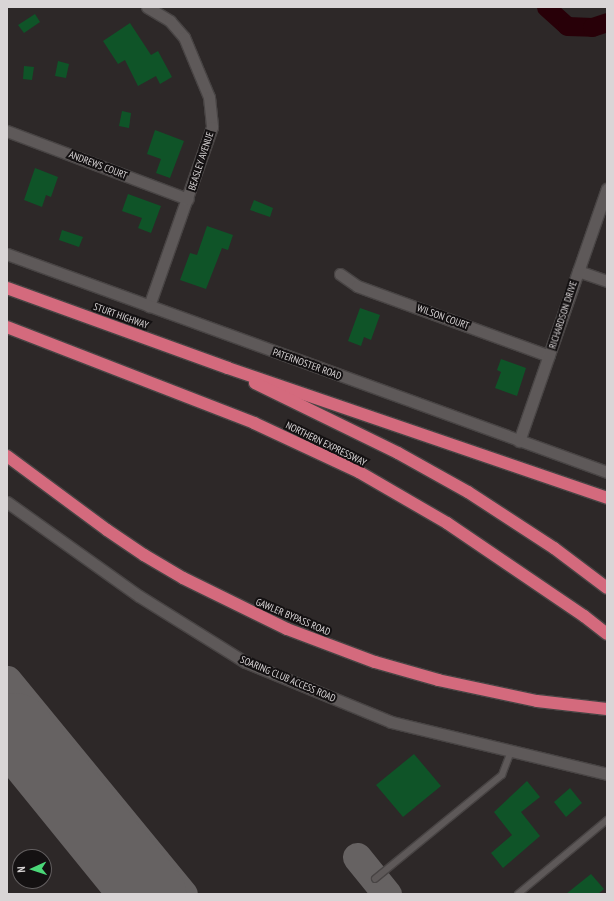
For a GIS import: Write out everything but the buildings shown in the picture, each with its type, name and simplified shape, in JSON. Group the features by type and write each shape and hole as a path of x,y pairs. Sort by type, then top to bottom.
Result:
{"highway":[{"name":"STURT HIGHWAY","path":"7,288 228,368"},
{"name":"NORTHERN EXPRESSWAY","path":"7,327 254,423 359,472 447,523 578,611 607,634"},
{"path":"228,368 607,498"},
{"path":"228,368 264,388 398,453 468,492 554,548 607,588"},
{"name":"GAWLER BYPASS ROAD","path":"7,456 107,530 144,555 190,582 286,629 368,659 438,680 537,700 607,709"}],"street":[{"name":"BEASLEY AVENUE","path":"147,7 170,21 184,37 208,97 210,137 149,306"},
{"name":"ANDREWS COURT","path":"7,131 188,199"},
{"name":"RICHARDSON DRIVE","path":"519,441 607,189"},
{"name":"PATERNOSTER ROAD","path":"7,254 607,472"},
{"path":"578,271 607,281"},
{"name":"WILSON COURT","path":"340,274 357,286 549,356"},
{"name":"SOARING CLUB ACCESS ROAD","path":"7,502 139,596 245,662 391,722 607,774"}],"lane":[{"path":"376,879 502,775 511,752"},
{"path":"518,894 607,820"}],"waterway":[{"path":"546,7 567,26 592,27 607,22"}],"taxiway":[{"path":"7,680 183,894"},
{"path":"357,857 387,894"}],"runway":[{"path":"15,729 149,894"}]}
